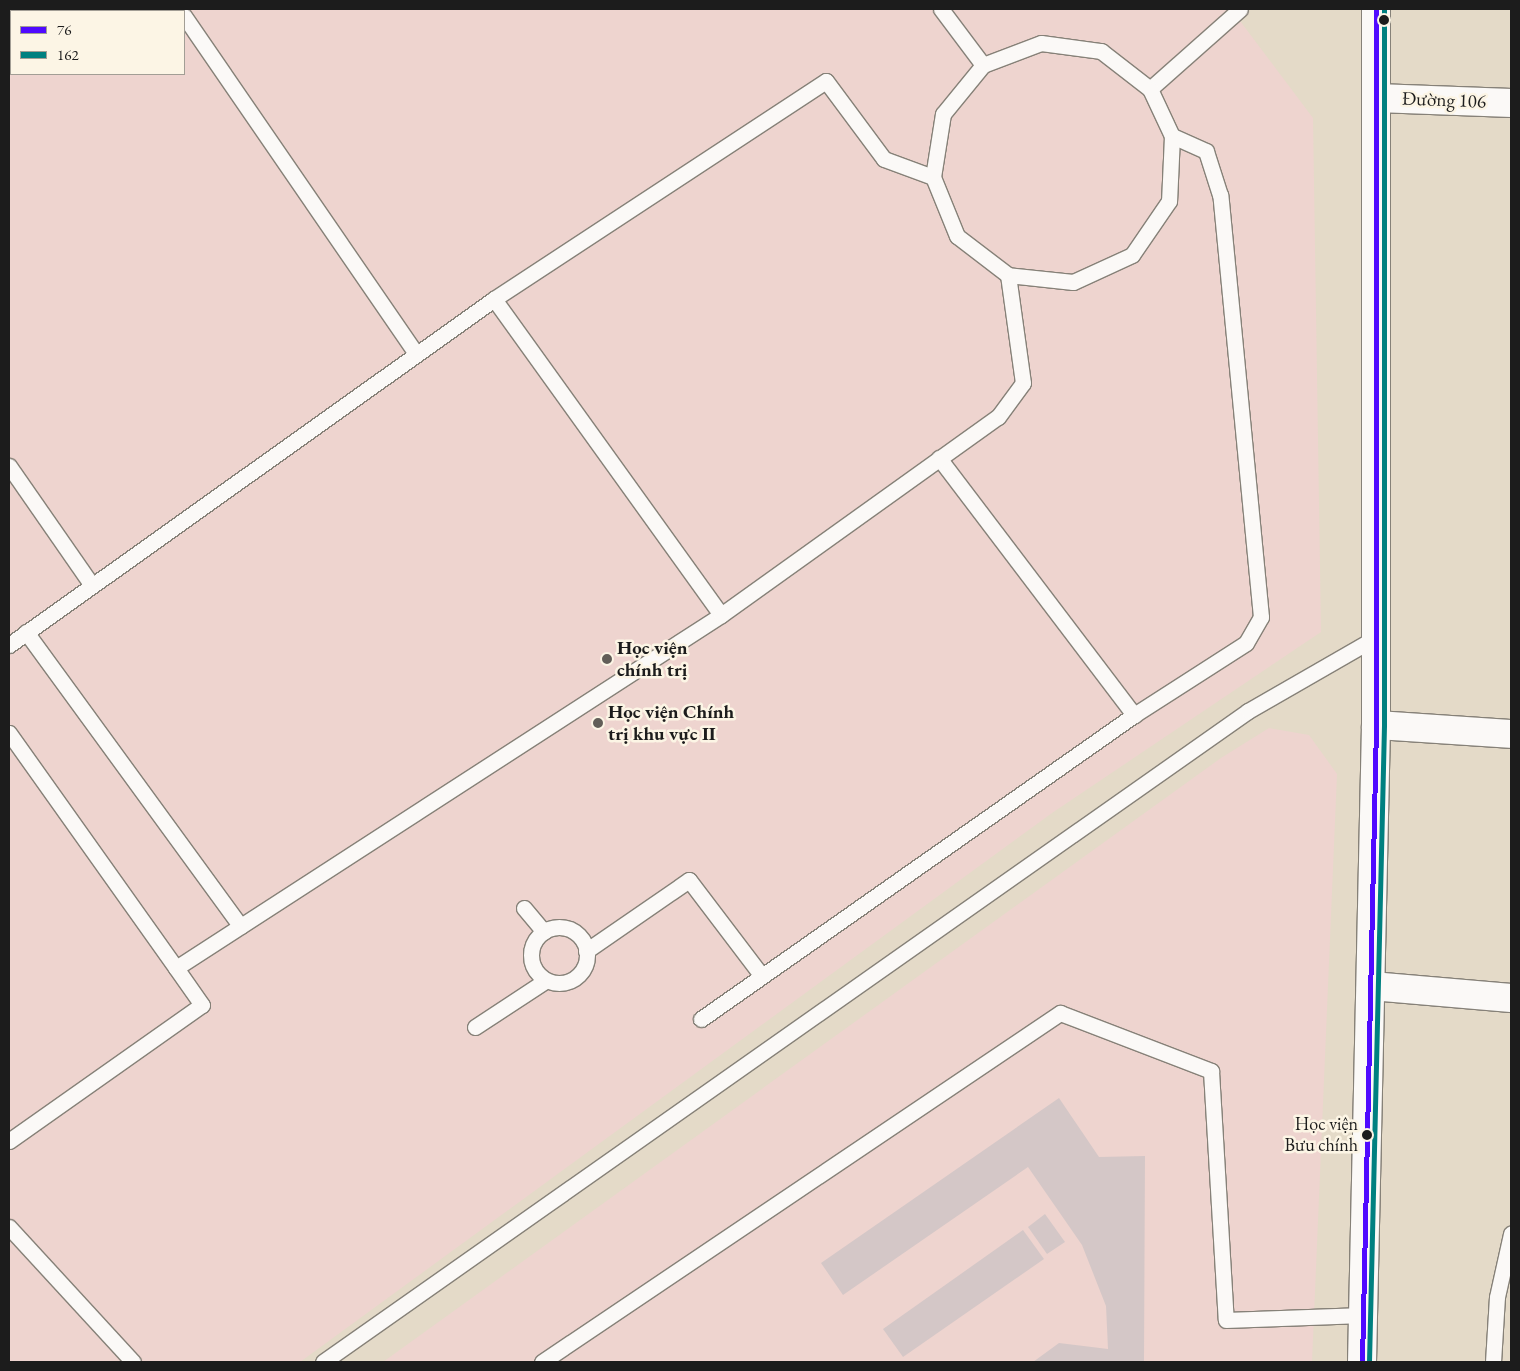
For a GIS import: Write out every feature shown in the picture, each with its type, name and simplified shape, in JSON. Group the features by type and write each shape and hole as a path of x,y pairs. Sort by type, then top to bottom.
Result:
{"street":[{"path":"1362,1362 1376,725 1376,9"},
{"name":"Đường 106","path":"1377,98 1511,103"},
{"path":"1376,725 1511,734"},
{"path":"1371,986 1511,998"}],"lane":[{"path":"941,9 983,65"},
{"path":"1150,89 1240,9"},
{"path":"185,17 416,353"},
{"path":"1041,43 1084,49 1101,52 1150,89 1172,136 1169,201 1132,255 1073,282 1008,275 957,236 933,176 943,114 983,65 1041,43"},
{"path":"9,645 494,299 826,81 884,159 933,176"},
{"path":"701,1019 1134,715 1246,644 1261,616 1220,196 1206,151 1172,136"},
{"path":"176,968 721,616 998,417 1022,383 1008,275"},
{"path":"494,299 721,616"},
{"path":"939,458 1134,715"},
{"path":"9,466 92,584"},
{"path":"26,632 240,926"},
{"path":"323,1362 1248,711 1375,638"},
{"path":"9,733 202,1005 9,1141"},
{"path":"586,951 689,880 762,975"},
{"path":"524,908 544,932"},
{"path":"475,1027 545,981 564,983 574,979 582,971 586,951 582,940 574,932 554,928 544,932 531,950 531,961 545,981"},
{"path":"542,1362 1060,1013 1211,1071 1226,1320 1363,1315"},
{"path":"9,1227 133,1362"},
{"path":"1492,1362 1497,1297 1511,1234"}],"shaded area":[{"name":"Học viện Chính trị khu vực II","path":"9,9 1231,9 1313,118 1321,632 1052,813 300,1362 9,1362"},
{"path":"1269,728 1309,735 1337,774 1312,1362 383,1362 1221,758"}],"building":[{"path":"1059,1098 1099,1157 1145,1156 1144,1362 1033,1362 1059,1343 1108,1349 1106,1306 1082,1245 1028,1167 843,1295 821,1263"},
{"path":"1045,1214 1065,1242 1047,1254 1028,1227"},
{"path":"1023,1230 1044,1259 903,1357 883,1329"}],"transit line":[{"name":"76","path":"1362,1362 1376,725 1376,9"},
{"name":"162","path":"1369,1362 1384,725 1384,9"}],"place":[{"name":"Học viện chính trị","path":"607,659"},
{"name":"Học viện Chính trị khu vực II","path":"598,723"},
{"name":"Học viện Bưu chính","path":"1367,1135"}]}
